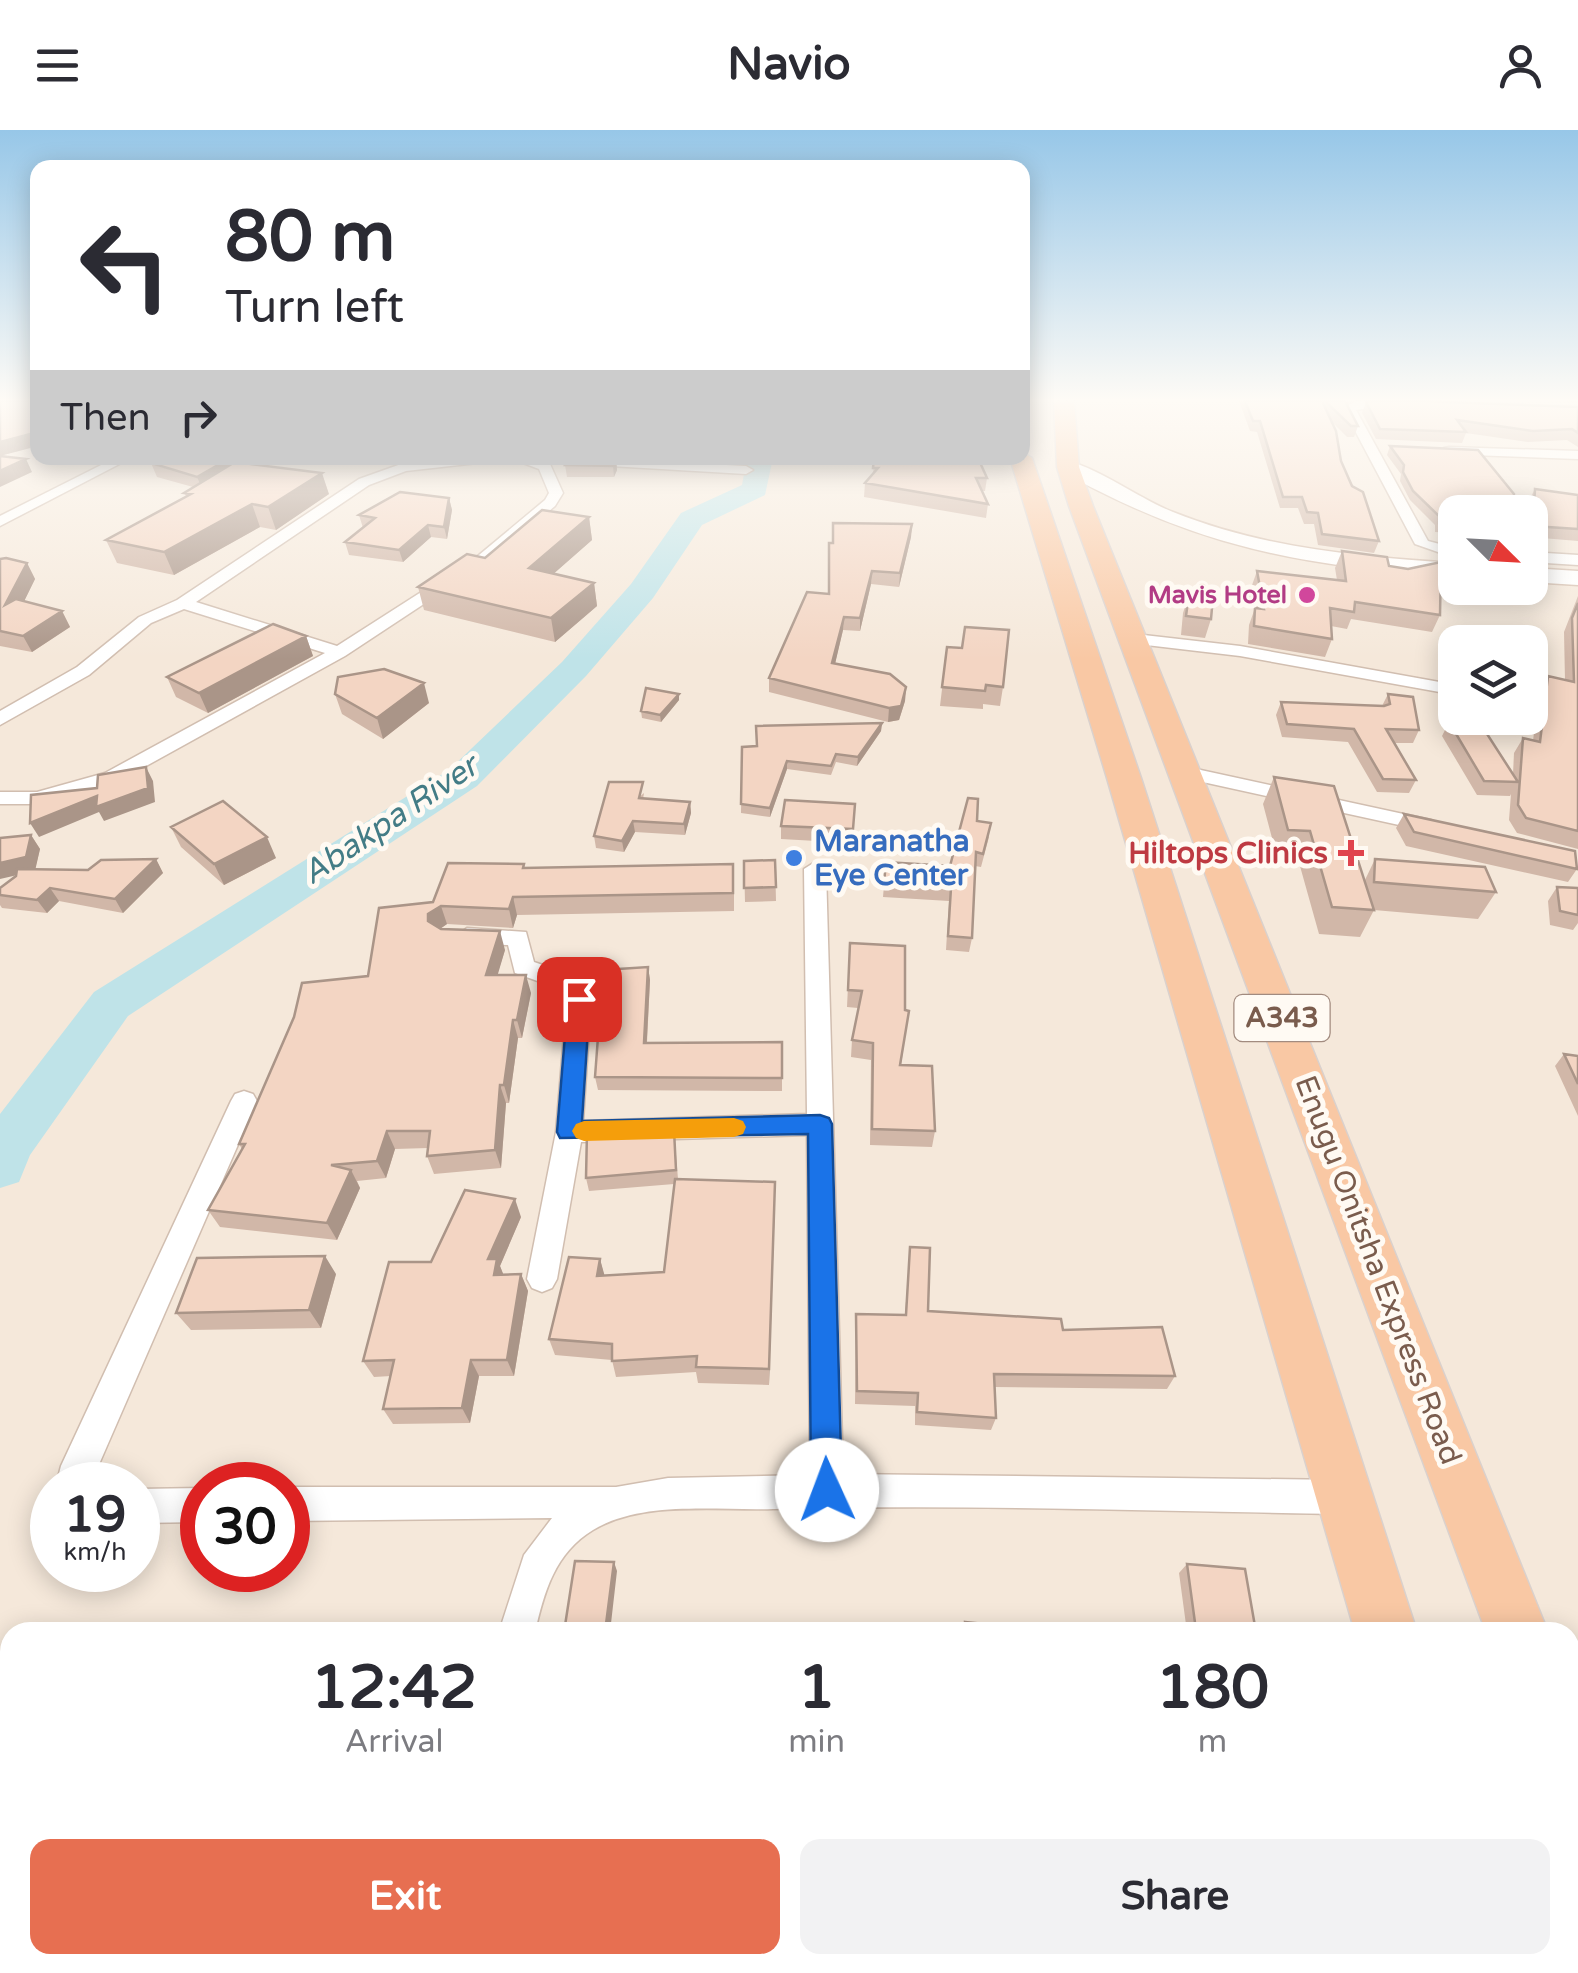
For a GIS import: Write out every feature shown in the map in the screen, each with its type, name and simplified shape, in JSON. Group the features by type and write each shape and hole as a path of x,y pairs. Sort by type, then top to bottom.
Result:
{"highway":[{"name":"A343","path":"1030,487 1124,778 1383,1622"},
{"name":"Enugu Onitsha Express Road","path":"1075,487 1512,1622"}],"main road":[{"path":"1102,487 1177,524"},
{"path":"1081,506 1177,524 1308,558 1438,569"},
{"path":"1548,576 1578,578"}],"street":[{"path":"0,522 68,487"},
{"path":"0,719 83,670 145,620 182,604 357,487"},
{"path":"0,798 38,798 112,777 338,652 484,558 550,503 556,493 553,487"},
{"path":"1391,487 1422,544 1438,548"},
{"path":"1548,558 1578,560"},
{"path":"182,604 338,652"},
{"path":"1135,638 1240,651 1438,687"},
{"path":"1187,773 1445,829"},
{"path":"815,869 827,1490"},
{"path":"447,936 512,936 522,944 522,968 573,984 579,999 569,1132 542,1279"},
{"path":"80,1462 244,1101"},
{"path":"569,1132 820,1124"},
{"path":"310,1504 619,1501 827,1490 1344,1497"},
{"path":"519,1622 526,1587 559,1534 583,1517 619,1501"}],"shaded area":[{"path":"0,487 1578,487 1578,1622 0,1622"}],"building":[{"path":"194,487 300,487 268,507 252,504 164,552 106,540 191,494 184,493"},
{"path":"888,487 980,487 988,504"},
{"path":"1280,487 1354,487 1363,492 1379,541 1322,534 1318,513 1307,512 1302,497 1283,497"},
{"path":"1411,487 1508,487 1514,494 1438,495 1438,515"},
{"path":"1535,489 1578,495 1578,529 1548,527 1548,495 1535,495"},
{"path":"400,492 449,498 444,527 428,525 399,550 345,542 375,518 359,515"},
{"path":"542,510 589,517 529,568 594,583 551,618 418,587 467,554 485,558"},
{"path":"833,523 912,524 900,573 872,571 860,618 844,617 832,663 890,674 906,687 901,706 889,708 769,678 807,592 829,594"},
{"path":"1342,551 1387,557 1389,566 1408,569 1438,563 1440,615 1355,602 1354,612 1330,608 1332,639 1254,626 1255,608 1264,609 1257,571 1346,581"},
{"path":"0,559 27,563 5,605 16,599 62,611 23,636 0,631"},
{"path":"1189,594 1213,597 1211,619 1186,616"},
{"path":"1578,603 1578,831 1526,818 1518,805 1523,738 1540,742 1541,735 1548,735 1548,676 1574,682 1572,618"},
{"path":"273,624 306,636 199,693 167,677"},
{"path":"965,627 1009,630 1003,687 986,685 985,691 942,687 947,647 962,648"},
{"path":"384,669 424,683 377,718 335,694 338,677"},
{"path":"646,688 679,694 660,715 641,711"},
{"path":"1388,694 1413,697 1419,730 1386,729 1416,780 1383,779 1354,729 1287,724 1281,702 1384,706 1390,704"},
{"path":"882,723 858,757 836,754 831,766 787,761 770,808 741,804 742,747 757,746 756,726"},
{"path":"1457,735 1488,735 1518,782 1484,781"},
{"path":"146,767 148,788 96,807 97,796 30,823 31,795 97,788 98,775"},
{"path":"1274,777 1334,786 1374,910 1332,907 1310,831 1288,830"},
{"path":"609,782 643,782 639,798 690,802 684,824 633,821 622,841 594,836"},
{"path":"968,798 978,799 977,821 991,823 983,854 976,852 972,938 948,936 951,888 884,883 886,862 950,866"},
{"path":"785,800 855,804 853,829 781,826"},
{"path":"223,801 267,837 214,864 171,827"},
{"path":"1404,814 1575,851 1577,869 1414,832"},
{"path":"31,835 26,857 0,863 0,838"},
{"path":"156,859 115,899 50,888 37,900 0,895 0,888 16,876 17,869 88,870 101,860"},
{"path":"1375,859 1485,867 1496,892 1374,882"},
{"path":"775,860 776,887 744,888 744,861"},
{"path":"448,863 524,864 523,868 733,864 733,893 513,897 509,909 441,906 428,914 428,921 441,929 500,931 486,975 526,975 517,1020 513,1020 504,1085 500,1085 495,1150 427,1156 430,1131 387,1131 377,1161 331,1165 351,1170 327,1223 208,1210 245,1144 239,1144 294,1017 302,983 368,976 379,908 433,902"},
{"path":"1557,887 1578,888 1578,915 1560,911"},
{"path":"850,943 905,946 905,1010 909,1011 900,1065 932,1066 935,1131 872,1129 873,1043 852,1040 862,991 848,990"},
{"path":"648,967 644,1043 782,1042 782,1078 595,1077 603,970"},
{"path":"1564,1054 1578,1056 1578,1084"},
{"path":"674,1130 676,1170 586,1178 587,1132"},
{"path":"675,1179 775,1182 769,1369 696,1367 697,1356 612,1361 612,1344 549,1339 569,1257 600,1259 597,1276 664,1272"},
{"path":"465,1190 515,1199 488,1259 497,1259 494,1275 521,1274 507,1360 471,1360 462,1408 383,1409 394,1360 363,1361 389,1262 431,1262"},
{"path":"910,1247 930,1248 928,1311 1061,1319 1063,1330 1162,1327 1175,1376 994,1374 996,1418 917,1412 918,1393 857,1391 856,1314 906,1315"},
{"path":"325,1256 309,1310 176,1313 197,1258"},
{"path":"575,1561 614,1562 606,1622 566,1622"},
{"path":"1187,1564 1245,1569 1254,1622 1195,1622"}],"waterway":[{"name":"Abakpa River","path":"0,1166 5,1148 111,1004 463,778 574,669 642,591 691,519 755,487"}],"slow traffic":[{"path":"584,1131 734,1127"}],"place":[{"name":"Mavis Hotel","path":"1307,595"},
{"name":"Hiltops Clinics","path":"1351,853"},
{"name":"Maranatha Eye Center","path":"794,858"}],"route":[{"path":"579,999 569,1132 820,1124 827,1490"}]}
